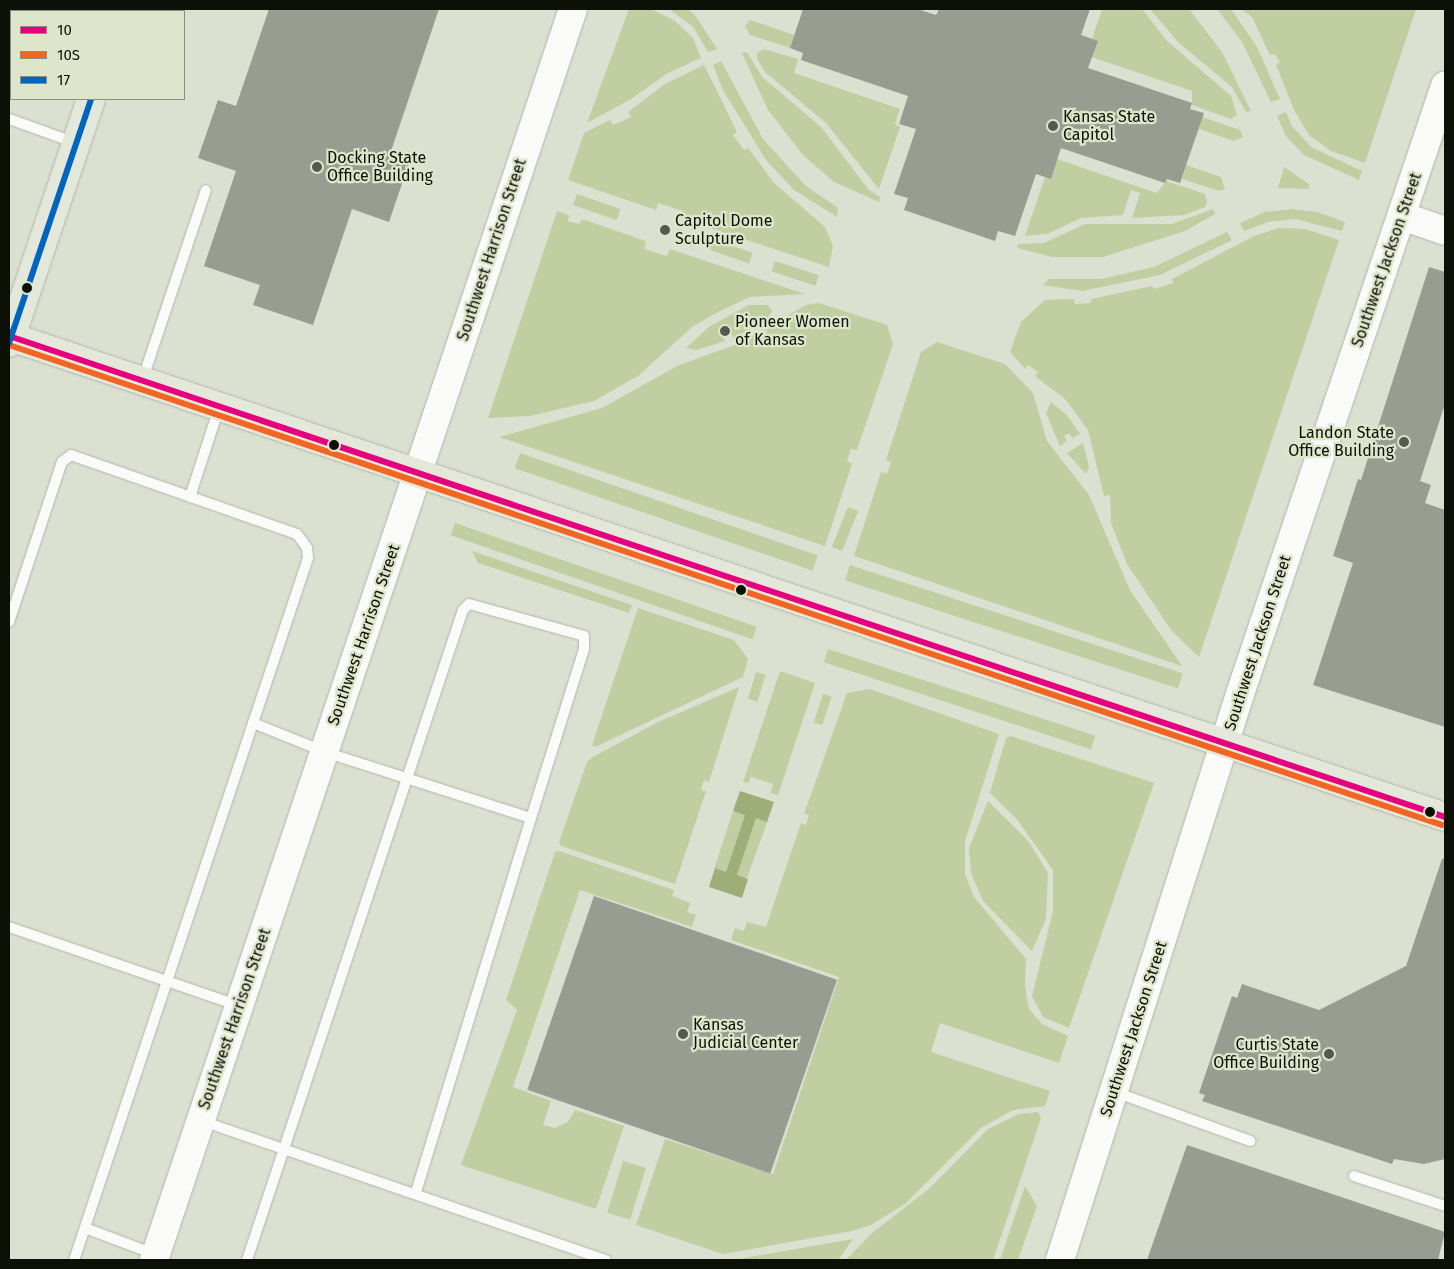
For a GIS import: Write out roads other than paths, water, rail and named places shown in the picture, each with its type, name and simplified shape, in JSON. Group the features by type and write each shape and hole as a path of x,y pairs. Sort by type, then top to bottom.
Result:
{"main road":[{"path":"90,100 9,339 142,381 1445,817"}],"street":[{"name":"Southwest Harrison Street","path":"155,1258 573,9"},
{"name":"Southwest Jackson Street","path":"1060,1260 1225,744 1445,86"},
{"path":"1402,216 1445,231"}],"lane":[{"path":"9,119 76,143"},
{"path":"142,381 206,190"},
{"path":"190,497 219,407"},
{"path":"9,622 62,462 71,455 297,534 307,548 308,558 74,1260"},
{"path":"247,1260 466,606 475,603 581,634 584,649 415,1194"},
{"path":"253,723 325,752 531,818"},
{"path":"9,927 239,1006"},
{"path":"1114,1092 1250,1141"},
{"path":"201,1120 605,1260"},
{"path":"1354,1176 1445,1206"},
{"path":"85,1228 155,1258"}],"place":[{"name":"Kansas State Capitol","path":"1053,126"},
{"name":"Docking State Office Building","path":"317,167"},
{"name":"Capitol Dome Sculpture","path":"665,230"},
{"name":"Pioneer Women of Kansas","path":"725,331"},
{"name":"Landon State Office Building","path":"1404,442"},
{"name":"Kansas Judicial Center","path":"683,1034"},
{"name":"Curtis State Office Building","path":"1329,1054"}]}
